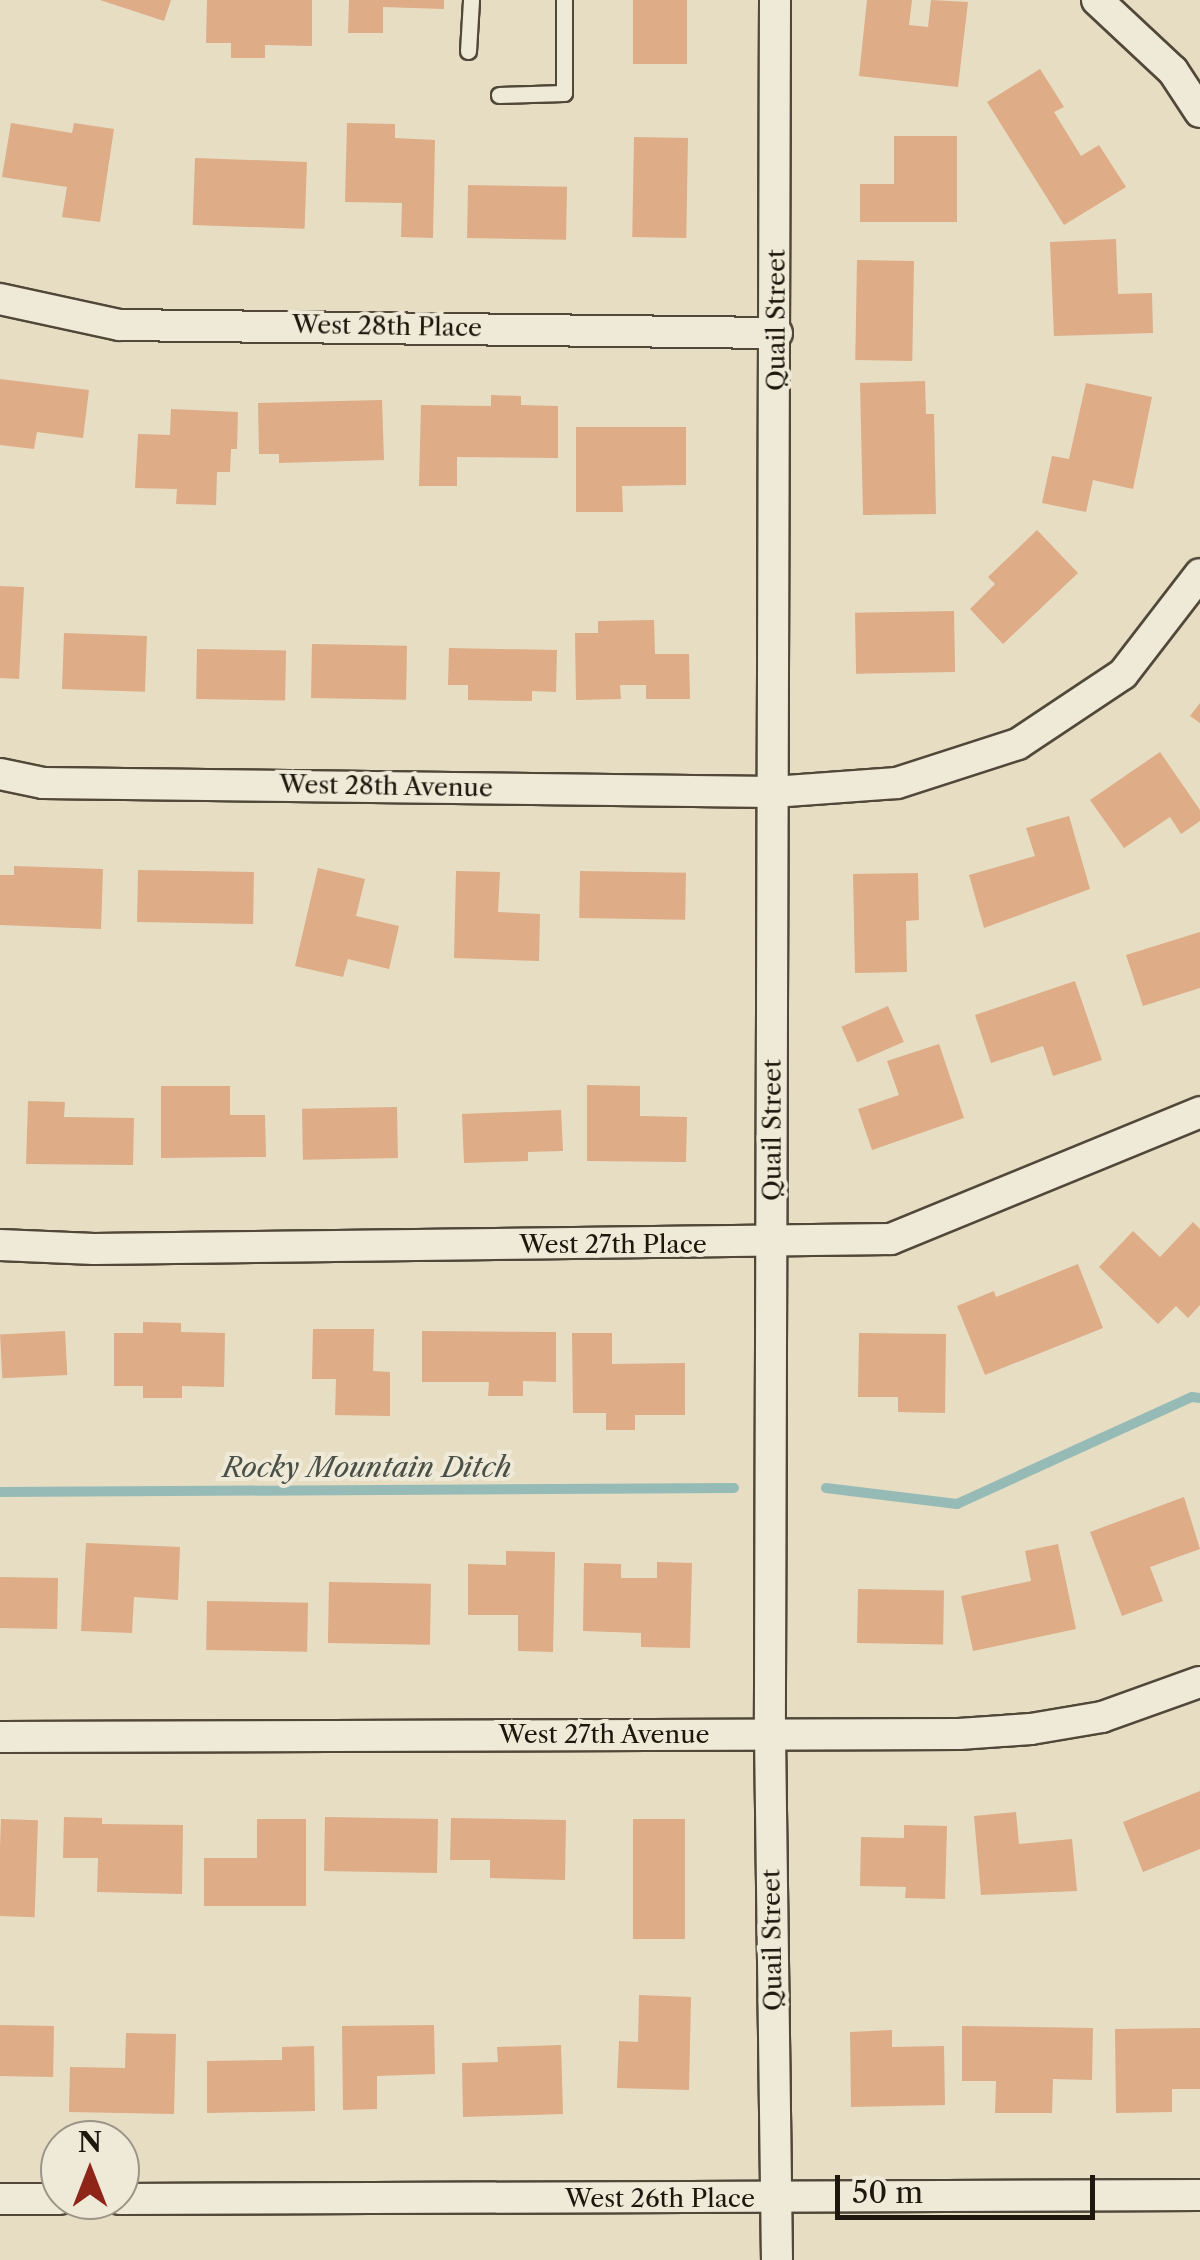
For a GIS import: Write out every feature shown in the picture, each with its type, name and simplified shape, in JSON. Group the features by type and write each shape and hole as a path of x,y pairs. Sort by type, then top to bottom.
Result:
{"street":[{"name":"Quail Street","path":"775,0 770,1734 777,2260"},
{"path":"1097,0 1173,70 1200,112"},
{"name":"West 28th Place","path":"0,299 119,325 777,333"},
{"name":"West 28th Avenue","path":"0,774 43,782 773,792 897,782 1018,744 1123,674 1200,574"},
{"name":"West 27th Place","path":"0,1246 114,1249 891,1240 1200,1112"},
{"name":"West 27th Avenue","path":"0,1737 1031,1730 1102,1717 1200,1682"},
{"name":"West 26th Place","path":"140,2199 1200,2195"},
{"path":"0,2199 40,2199"}],"lane":[{"path":"468,51 471,0"},
{"path":"499,95 564,92 564,0"}],"building":[{"path":"100,0 171,0 164,21"},
{"path":"207,0 312,0 312,46 265,45 265,58 231,58 231,43 206,43"},
{"path":"349,0 444,0 444,9 383,7 383,33 348,33"},
{"path":"633,0 687,0 687,64 633,64"},
{"path":"867,0 912,0 909,25 928,27 931,0 968,2 958,87 859,76"},
{"path":"1040,69 1064,107 1054,112 1081,156 1099,145 1126,187 1064,225 987,102"},
{"path":"11,123 72,133 74,123 114,129 100,222 62,217 67,187 2,177"},
{"path":"347,123 395,124 395,138 435,140 433,238 401,237 402,203 345,202"},
{"path":"894,136 957,136 957,222 860,222 860,184 894,184"},
{"path":"634,137 688,138 686,238 632,237"},
{"path":"195,158 307,162 305,229 193,225"},
{"path":"468,185 567,187 566,240 467,238"},
{"path":"1116,239 1118,294 1152,293 1153,333 1054,336 1050,242"},
{"path":"857,260 914,261 912,361 855,360"},
{"path":"0,379 89,390 83,438 37,432 34,449 0,445"},
{"path":"925,381 926,414 934,414 936,514 863,515 860,383"},
{"path":"1086,383 1152,397 1133,489 1093,480 1086,512 1042,503 1052,456 1069,459"},
{"path":"491,395 521,396 521,405 558,406 558,458 457,457 457,486 419,486 421,405 491,406"},
{"path":"382,400 384,460 279,463 279,454 259,454 258,403"},
{"path":"171,409 238,412 237,449 231,449 230,472 217,472 216,505 176,504 177,489 135,488 138,434 170,435"},
{"path":"576,427 686,427 686,485 622,486 623,512 576,512"},
{"path":"1037,530 1078,573 1003,644 970,609 995,584 988,577"},
{"path":"0,586 24,587 19,679 0,678"},
{"path":"954,611 955,672 856,674 855,613"},
{"path":"654,620 655,654 689,654 690,699 646,699 646,685 620,685 621,699 576,700 575,633 598,633 598,621"},
{"path":"64,633 147,636 145,692 62,689"},
{"path":"312,644 407,646 406,700 311,698"},
{"path":"449,648 557,650 556,692 532,691 532,701 468,700 468,685 448,685"},
{"path":"197,649 286,651 285,701 196,699"},
{"path":"1200,703 1200,723 1190,716"},
{"path":"1160,752 1200,810 1200,821 1181,834 1170,817 1124,848 1090,800"},
{"path":"1069,816 1090,889 984,928 969,875 1035,856 1026,828"},
{"path":"14,866 103,869 101,929 0,925 0,875 14,875"},
{"path":"318,868 365,879 356,916 399,926 389,969 348,959 343,977 295,966"},
{"path":"138,870 254,872 253,924 137,922"},
{"path":"456,871 500,872 498,912 540,914 539,961 454,958"},
{"path":"580,871 686,873 685,920 579,918"},
{"path":"918,873 919,920 906,921 907,972 855,973 853,874"},
{"path":"1200,932 1200,988 1143,1006 1126,955"},
{"path":"1075,981 1102,1060 1053,1076 1043,1046 991,1063 975,1015"},
{"path":"888,1006 904,1042 857,1062 841,1027"},
{"path":"939,1044 964,1118 872,1150 858,1109 899,1095 887,1061"},
{"path":"587,1085 640,1086 640,1116 687,1117 686,1162 587,1161"},
{"path":"161,1086 230,1086 230,1115 265,1115 266,1157 161,1158"},
{"path":"28,1101 65,1102 64,1117 134,1118 133,1165 26,1164"},
{"path":"397,1107 398,1158 303,1160 302,1109"},
{"path":"561,1110 563,1151 528,1152 528,1161 464,1163 462,1114"},
{"path":"1193,1222 1200,1229 1200,1305 1188,1318 1176,1306 1158,1324 1099,1267 1133,1231 1160,1257"},
{"path":"1078,1264 1103,1328 985,1375 957,1306 994,1291 996,1297"},
{"path":"143,1322 181,1323 181,1332 225,1333 224,1387 182,1386 182,1398 143,1398 143,1386 114,1386 114,1333 143,1333"},
{"path":"313,1329 374,1329 373,1371 390,1372 390,1416 335,1415 336,1379 312,1379"},
{"path":"65,1331 67,1375 2,1378 0,1334"},
{"path":"422,1331 556,1332 556,1382 523,1381 523,1396 488,1396 489,1382 422,1382"},
{"path":"572,1333 612,1333 612,1364 685,1363 685,1415 635,1415 635,1430 606,1430 606,1413 573,1413"},
{"path":"859,1333 946,1334 945,1413 898,1412 898,1397 858,1397"},
{"path":"1184,1497 1200,1549 1150,1567 1163,1601 1122,1616 1090,1532"},
{"path":"86,1543 180,1547 178,1600 134,1597 132,1633 81,1631"},
{"path":"1058,1544 1076,1629 973,1651 961,1596 1031,1581 1025,1551"},
{"path":"506,1551 555,1552 553,1652 518,1651 518,1615 468,1615 468,1564 506,1565"},
{"path":"657,1562 692,1563 690,1648 641,1647 641,1633 583,1631 584,1563 621,1564 621,1578 657,1578"},
{"path":"0,1577 58,1578 57,1629 0,1628"},
{"path":"329,1582 431,1584 430,1645 328,1643"},
{"path":"858,1589 944,1591 943,1644 857,1643"},
{"path":"207,1601 308,1603 307,1652 206,1650"},
{"path":"1200,1791 1200,1849 1143,1872 1123,1822"},
{"path":"1016,1812 1019,1844 1072,1839 1077,1891 981,1895 974,1816"},
{"path":"64,1817 102,1818 102,1824 183,1825 182,1894 97,1892 98,1858 63,1858"},
{"path":"325,1817 438,1819 437,1873 324,1871"},
{"path":"451,1818 566,1820 565,1880 490,1878 490,1860 450,1860"},
{"path":"1,1819 38,1820 35,1917 0,1916"},
{"path":"257,1819 306,1819 306,1906 204,1906 204,1858 257,1858"},
{"path":"633,1819 685,1819 685,1939 633,1939"},
{"path":"904,1825 947,1826 945,1899 905,1898 906,1887 860,1886 861,1837 904,1838"},
{"path":"639,1995 691,1997 689,2090 617,2088 619,2041 638,2042"},
{"path":"0,2025 54,2026 53,2077 0,2076"},
{"path":"434,2025 435,2074 377,2076 377,2109 343,2110 342,2026"},
{"path":"962,2026 1093,2028 1092,2080 1053,2079 1052,2113 995,2113 996,2081 962,2081"},
{"path":"1200,2028 1200,2089 1172,2089 1172,2112 1116,2113 1115,2029"},
{"path":"892,2030 892,2047 944,2046 945,2105 851,2107 850,2032"},
{"path":"126,2033 176,2034 174,2114 69,2112 70,2067 125,2068"},
{"path":"561,2045 563,2114 463,2117 462,2063 498,2062 497,2047"},
{"path":"314,2046 315,2111 207,2113 207,2061 282,2060 282,2047"}],"waterway":[{"name":"Rocky Mountain Ditch","path":"826,1488 957,1504 1192,1397 1200,1398"},
{"name":"Rocky Mountain Ditch","path":"0,1492 734,1488"}]}
